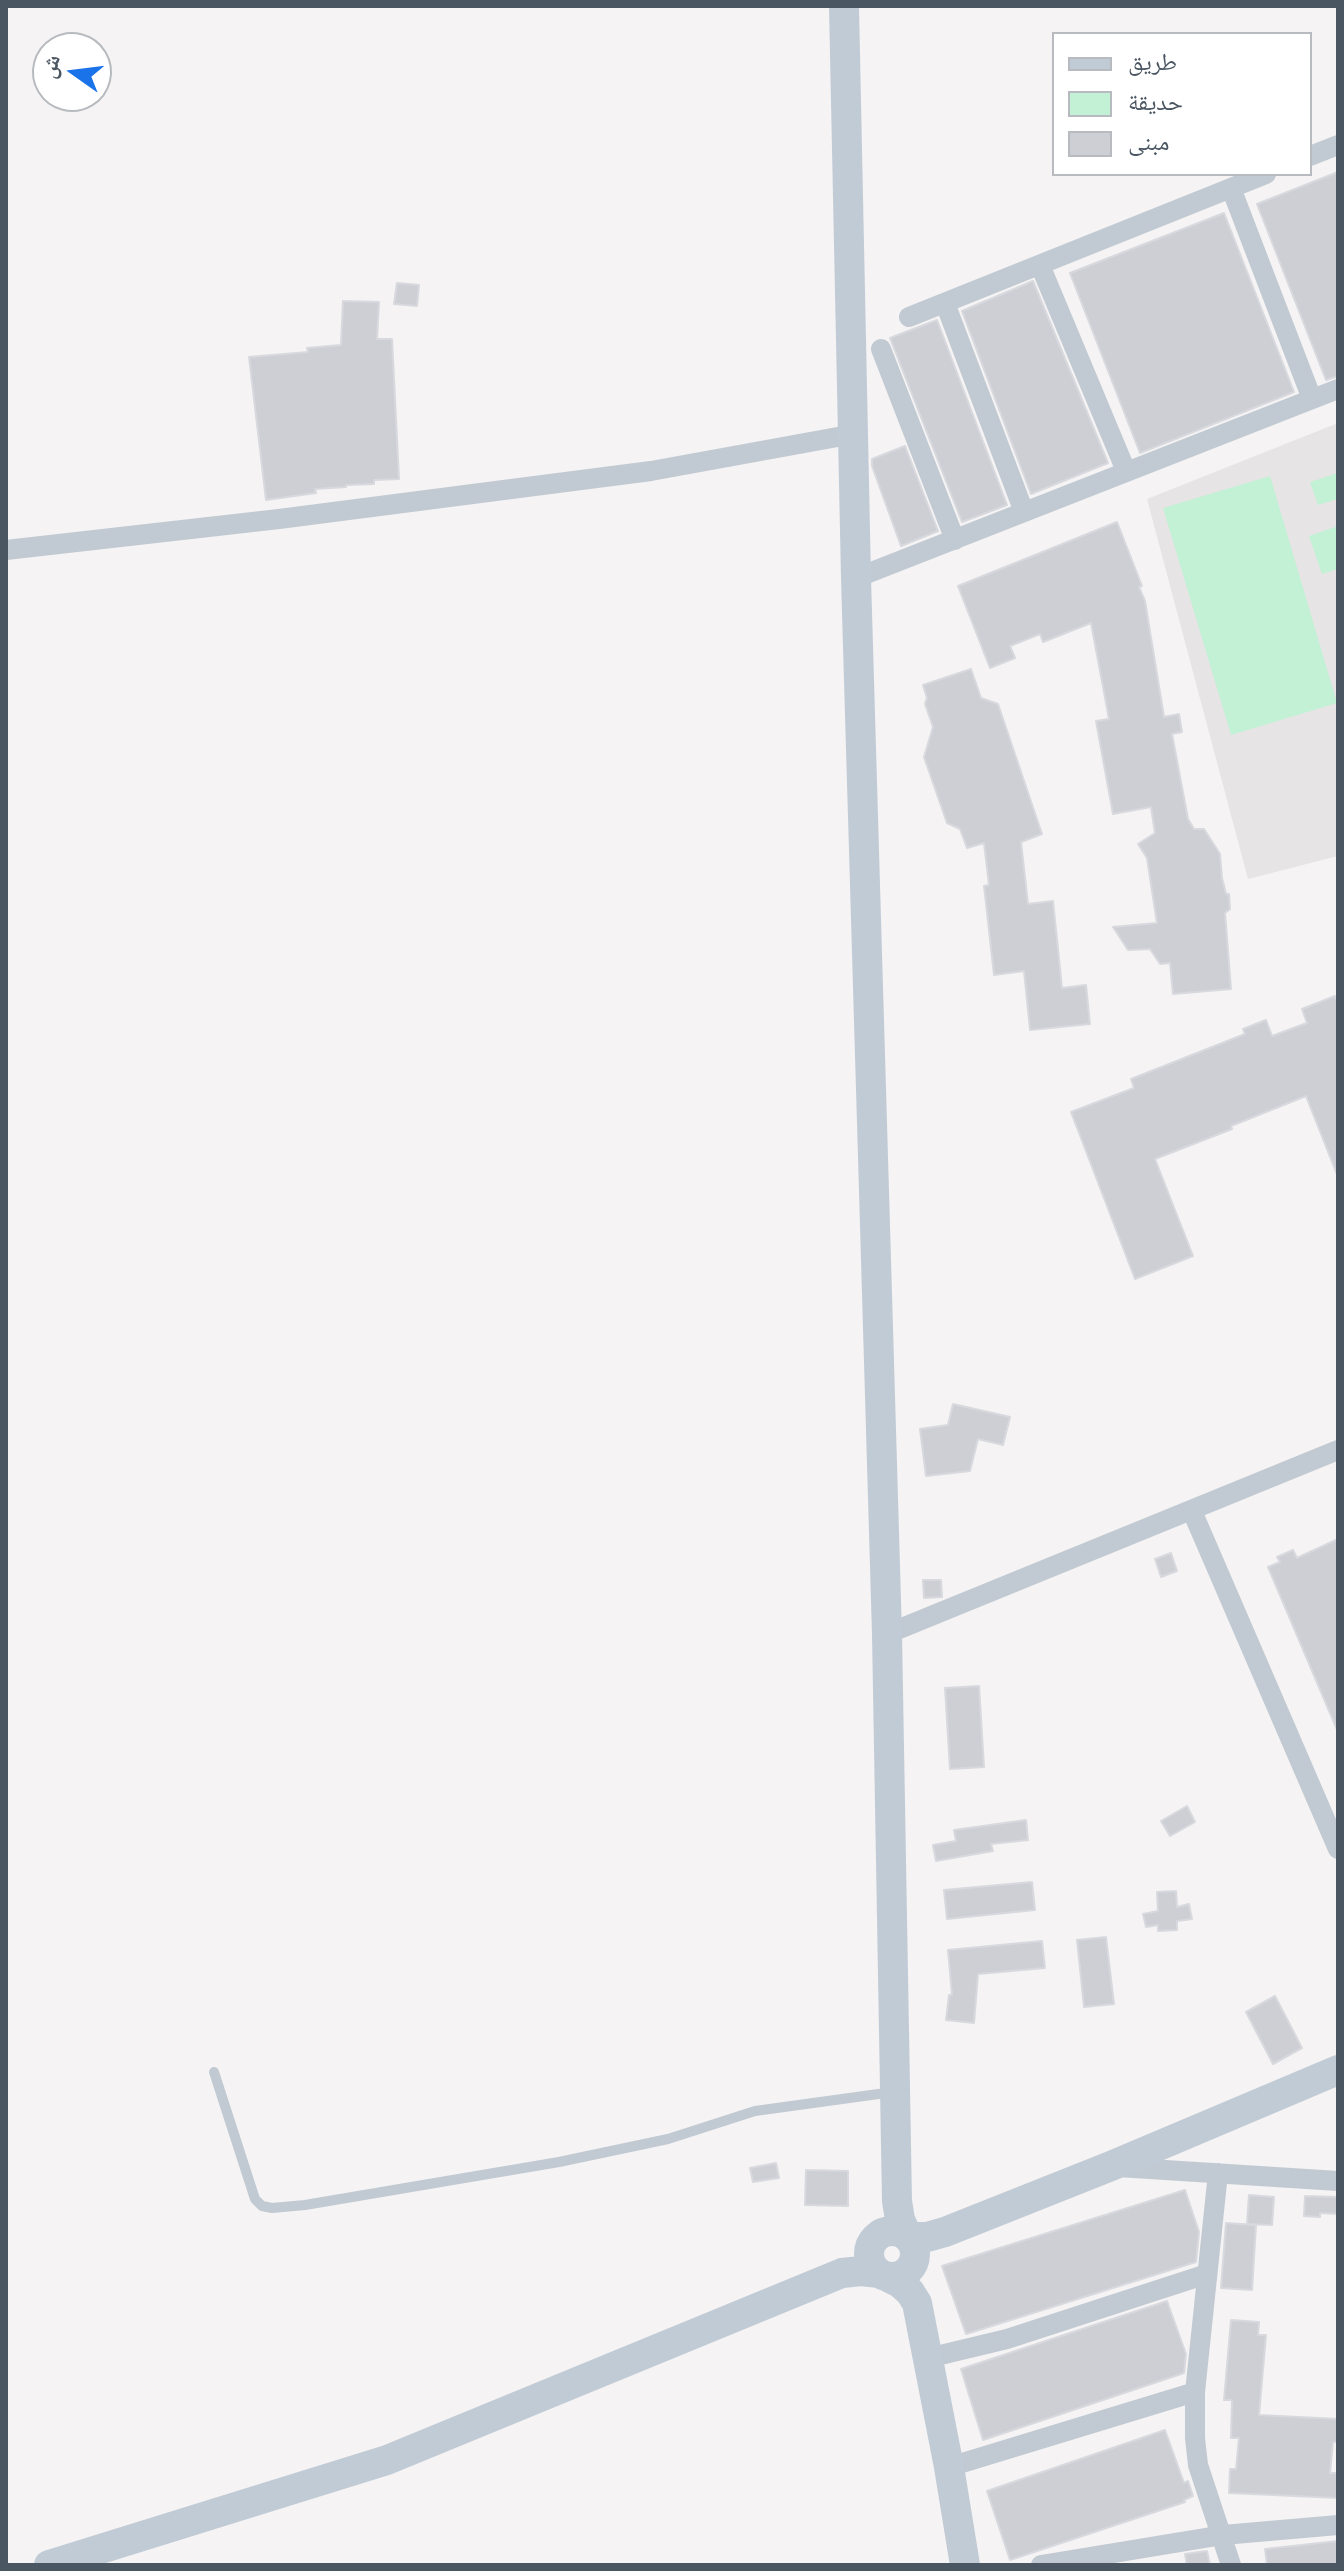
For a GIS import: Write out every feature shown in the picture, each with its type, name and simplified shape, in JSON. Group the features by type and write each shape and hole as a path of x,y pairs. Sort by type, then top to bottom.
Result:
{"main road":[{"path":"844,6 856,578 887,1634 898,2210 893,2256 912,2280 965,2565"},
{"path":"49,2565 387,2460 842,2273 861,2271 927,2237 1111,2166 1338,2070"}],"street":[{"path":"1312,155 1338,145"},
{"path":"909,317 1261,176"},
{"path":"1231,188 1312,399"},
{"path":"1040,265 1126,471"},
{"path":"945,303 1024,512"},
{"path":"881,349 955,540"},
{"path":"856,578 1338,389"},
{"path":"6,550 279,519 651,471 854,434"},
{"path":"887,1634 1338,1450"},
{"path":"1192,1511 1338,1849"},
{"path":"1111,2166 1338,2181"},
{"path":"1218,2173 1195,2392 1195,2438 1198,2465 1231,2565"},
{"path":"928,2358 1007,2339 1207,2274"},
{"path":"949,2467 1195,2392"},
{"path":"1041,2565 1223,2535 1338,2525"}],"lane":[{"path":"214,2072 255,2199 262,2206 272,2208 320,2203 559,2162 668,2139 755,2111 895,2091"}],"shaded area":[{"path":"1338,423 1338,856 1248,879 1147,499"}],"green space":[{"path":"1338,473 1338,499 1318,505 1310,482"},
{"path":"1270,476 1337,703 1231,735 1163,508"},
{"path":"1338,526 1338,569 1322,574 1309,536"}],"building":[{"path":"1338,172 1338,376 1326,380 1257,204"},
{"path":"1224,213 1294,392 1140,453 1070,273"},
{"path":"1033,281 1108,463 1031,494 962,311"},
{"path":"397,283 419,285 417,306 394,304"},
{"path":"343,301 379,302 377,339 392,339 399,479 315,489 316,493 266,500 249,357 308,352 307,348 341,345"},
{"path":"937,320 1007,505 962,522 890,338"},
{"path":"905,446 938,531 901,546 872,459"},
{"path":"1117,522 1142,586 1139,587 1145,601 1164,717 1179,714 1182,732 1172,734 1188,819 1194,829 1204,829 1220,854 1222,878 1226,894 1229,894 1230,909 1225,913 1231,989 1173,994 1170,963 1160,964 1150,949 1128,950 1113,927 1157,923 1147,858 1138,844 1155,833 1151,807 1113,814 1096,721 1109,719 1091,623 1043,642 1040,634 1010,646 1015,658 990,668 958,586"},
{"path":"971,669 981,698 998,704 1042,834 1021,842 1028,904 1053,901 1062,988 1086,985 1090,1024 1030,1030 1024,971 994,975 984,886 989,885 984,843 967,848 960,829 947,823 924,757 933,727 925,704 927,698 923,685"},
{"path":"1335,996 1338,1005 1338,1177 1306,1096 1155,1159 1193,1256 1135,1279 1071,1112 1134,1088 1131,1079 1245,1034 1243,1029 1266,1020 1272,1036 1307,1023 1302,1009"},
{"path":"953,1404 1010,1417 1003,1445 978,1439 970,1471 926,1476 920,1429 948,1425"},
{"path":"1338,1539 1338,1732 1268,1567 1280,1562 1277,1557 1293,1550 1297,1558"},
{"path":"1171,1553 1177,1571 1161,1577 1155,1559"},
{"path":"923,1580 941,1580 942,1597 924,1598"},
{"path":"979,1686 984,1767 950,1769 945,1688"},
{"path":"1187,1806 1195,1822 1170,1836 1161,1821"},
{"path":"1026,1820 1028,1840 991,1844 993,1851 936,1861 933,1845 956,1841 954,1830"},
{"path":"1032,1882 1035,1910 947,1919 944,1890"},
{"path":"1176,1891 1177,1907 1189,1904 1192,1919 1177,1921 1177,1930 1158,1931 1158,1925 1146,1927 1143,1914 1158,1911 1157,1892"},
{"path":"1106,1937 1114,2004 1084,2007 1077,1940"},
{"path":"1042,1941 1045,1968 978,1974 974,2023 946,2020 949,1995 952,1995 948,1950"},
{"path":"1275,1996 1302,2048 1273,2064 1246,2012"},
{"path":"776,2163 779,2178 753,2182 750,2168"},
{"path":"806,2170 848,2171 848,2206 805,2205"},
{"path":"1185,2190 1199,2232 1196,2262 966,2334 942,2266"},
{"path":"1249,2195 1274,2197 1272,2225 1247,2224"},
{"path":"1305,2196 1338,2197 1338,2214 1304,2216"},
{"path":"1226,2223 1256,2225 1252,2290 1221,2288"},
{"path":"1167,2301 1186,2354 1184,2373 983,2440 961,2369"},
{"path":"1231,2320 1259,2322 1258,2335 1266,2335 1259,2415 1338,2419 1338,2442 1333,2442 1330,2473 1338,2473 1338,2498 1229,2493 1230,2469 1236,2469 1239,2438 1231,2438 1232,2400 1224,2400"},
{"path":"1165,2430 1184,2483 1188,2481 1193,2496 1185,2502 1010,2560 987,2491"},
{"path":"1338,2541 1338,2565 1267,2565 1265,2549"},
{"path":"1207,2551 1210,2565 1187,2565 1185,2554"}]}
